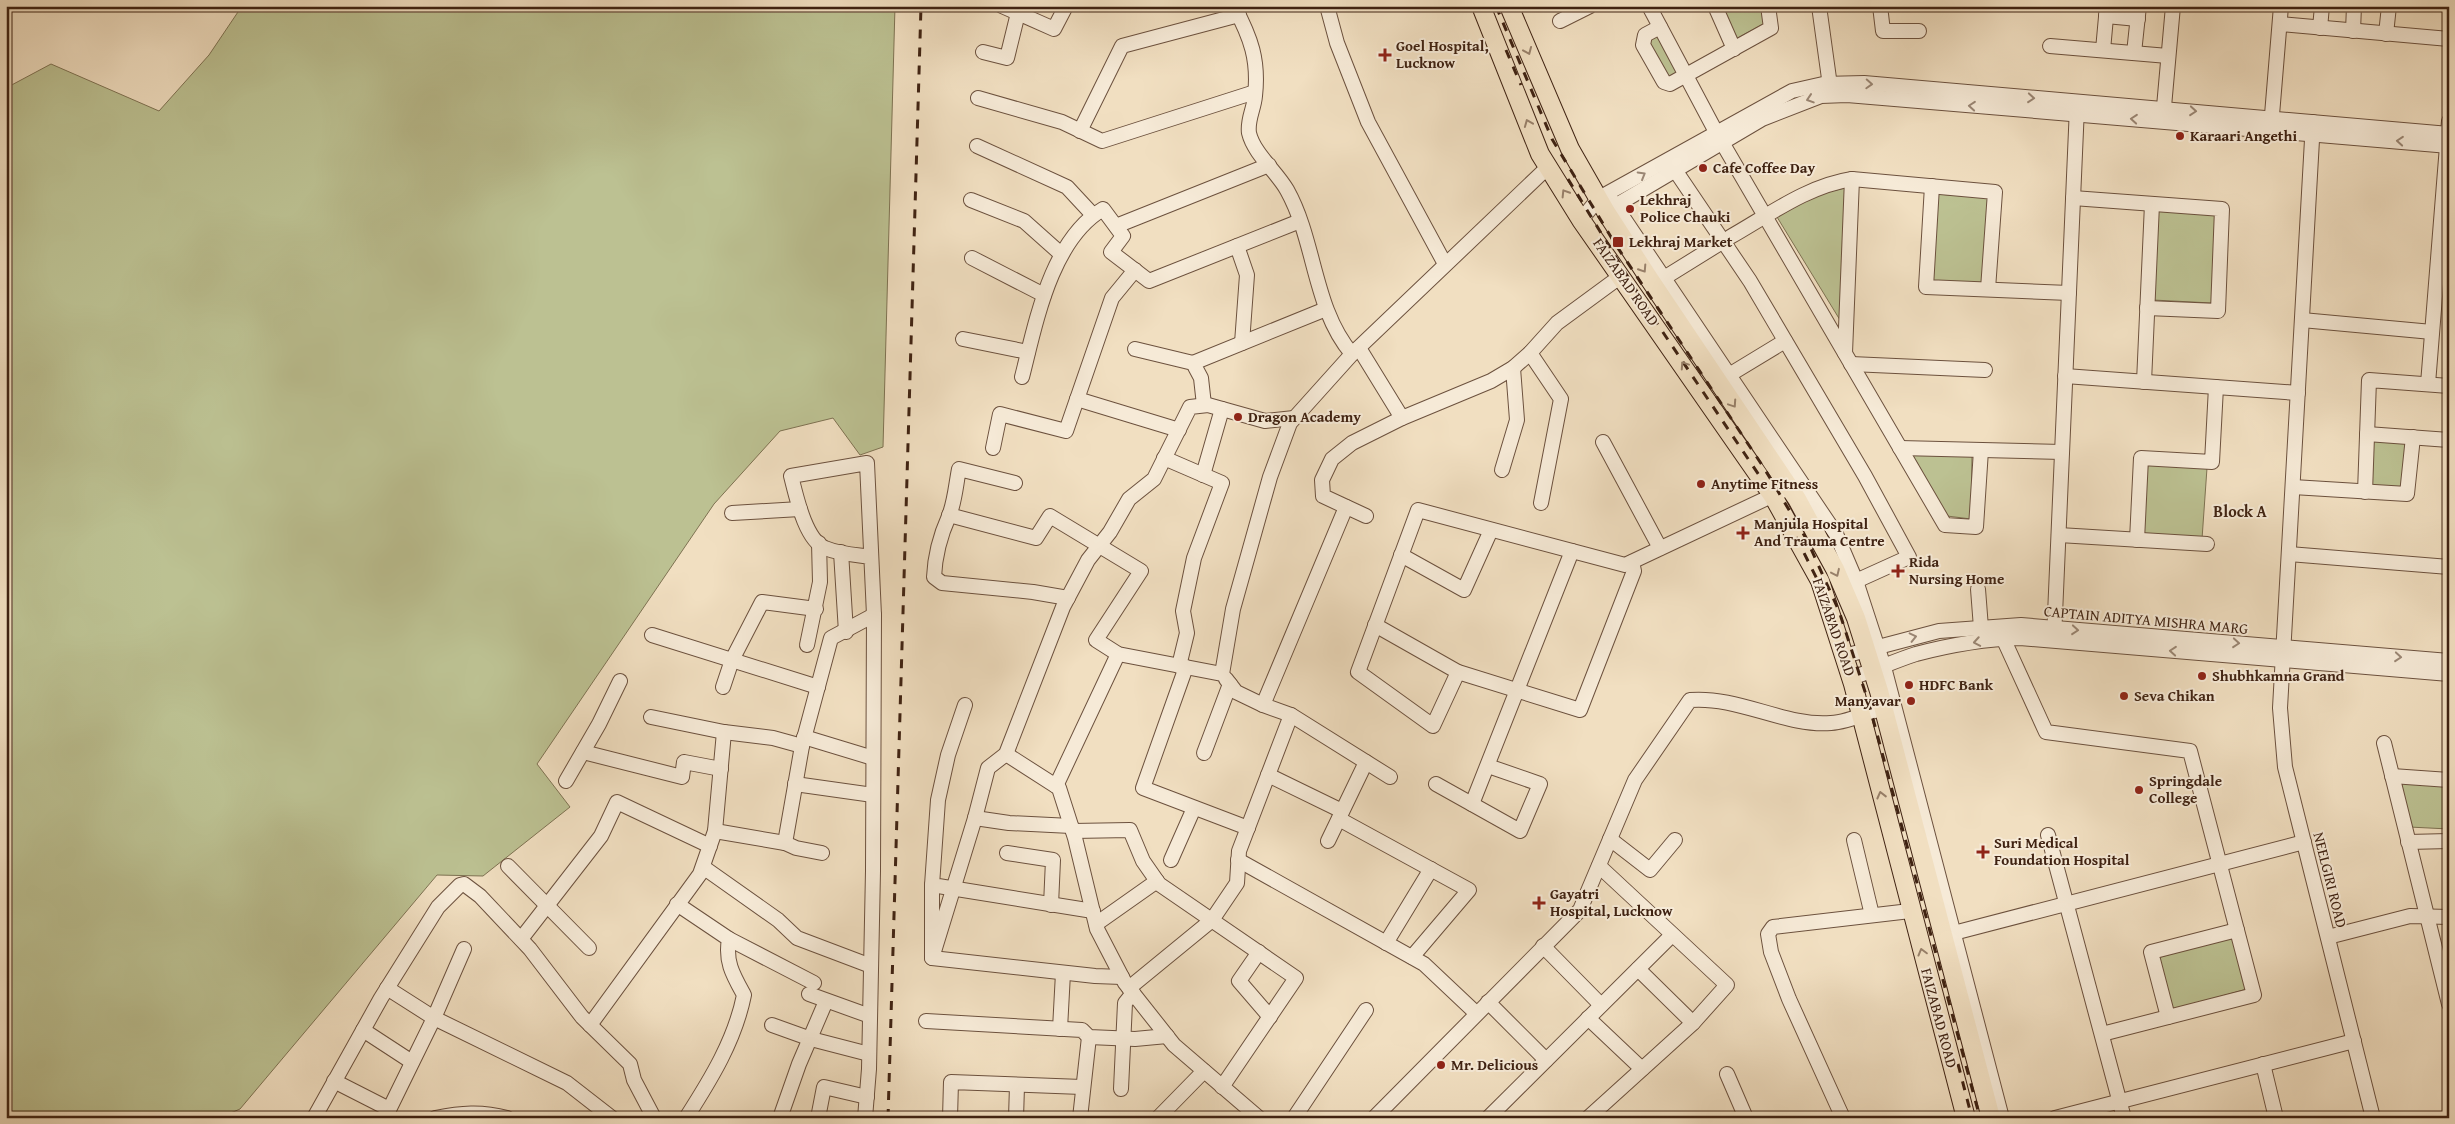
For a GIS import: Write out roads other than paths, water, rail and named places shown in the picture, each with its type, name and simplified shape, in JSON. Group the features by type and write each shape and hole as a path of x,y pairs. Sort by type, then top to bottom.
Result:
{"main road":[{"name":"FAIZABAD ROAD","path":"1481,6 1540,154 1581,220 1773,496 1820,581 1851,678 1910,910 1966,1118"},
{"name":"FAIZABAD ROAD","path":"1509,6 1570,149 1607,202 1789,487 1835,570 1856,618 1872,647 1879,669 1883,708 1948,934 1991,1118"}],"street":[{"path":"1002,6 1054,29 1066,6"},
{"path":"1327,6 1337,43 1368,122 1445,264"},
{"path":"1560,21 1590,6"},
{"path":"1650,6 1720,137 1944,525 1976,527 1981,450"},
{"path":"1715,6 1734,49"},
{"path":"1660,27 1645,35 1643,44 1664,82 1670,84 1771,28 1768,6"},
{"path":"1819,6 1831,90"},
{"path":"1880,6 1883,30 1919,31"},
{"path":"2163,115 2173,6"},
{"path":"2271,124 2281,6"},
{"path":"2320,28 2322,6"},
{"path":"2353,31 2354,6"},
{"path":"2386,34 2389,6"},
{"path":"1080,131 1122,46 1237,10 1257,63 1255,92 1249,120 1250,135 1269,166 1287,190 1300,222 1326,309 1341,341 1356,351 1402,418"},
{"path":"2103,50 2106,11 2138,12 2134,53"},
{"path":"983,52 1007,58 1018,13"},
{"path":"2280,24 2449,39"},
{"path":"2050,46 2168,56"},
{"path":"1581,220 1607,202 1720,137 1792,91 1831,90 1864,83 2077,108 2312,128 2448,136 2445,213 2428,384"},
{"path":"978,98 1062,122 1102,142 1255,92"},
{"path":"2054,634 2077,108"},
{"name":"NEELGIRI ROAD","path":"2312,128 2280,708 2285,767 2373,1118"},
{"path":"1607,202 1675,170 1720,137"},
{"path":"976,146 1067,187 1093,215"},
{"path":"1116,226 1269,166"},
{"path":"1204,753 1226,679 1235,599 1270,477 1290,423 1356,351 1548,167"},
{"path":"1675,170 1726,239 1865,476 1909,557 1856,581"},
{"path":"1664,278 1726,239 1803,195 1831,182 1852,179 1995,192 1988,289"},
{"path":"1848,358 1852,179"},
{"path":"1932,186 1926,287 2069,293"},
{"path":"2073,198 2222,209 2218,311 2147,308"},
{"path":"971,200 1024,221 1061,254"},
{"path":"1607,202 1664,278 1836,534 1856,581 1872,647"},
{"path":"2144,382 2152,204"},
{"path":"1022,377 1044,295 1061,254 1093,215 1103,209 1123,236 1111,252 1149,281 1300,222"},
{"path":"1237,246 1247,275 1242,343"},
{"path":"972,258 1044,295"},
{"path":"992,448 1000,414 1066,431 1112,298 1135,270"},
{"path":"1366,516 1323,496 1322,480 1332,459 1352,443 1402,418 1491,381 1513,368 1530,354 1557,323 1621,276"},
{"path":"1135,350 1193,363 1326,309"},
{"path":"2302,320 2432,332"},
{"path":"963,339 1028,352"},
{"path":"1729,375 1785,341"},
{"path":"1530,354 1561,399 1540,503"},
{"path":"1848,358 1985,370"},
{"path":"1193,363 1201,378 1204,405"},
{"path":"1502,470 1517,420 1513,368"},
{"path":"2065,376 2298,393"},
{"path":"2365,492 2370,380 2449,386"},
{"path":"2138,540 2141,458 2212,462 2216,387"},
{"path":"1077,399 1179,430"},
{"path":"932,958 975,818 988,768 1006,754 1068,598 1088,560 1129,499 1154,479 1190,407 1204,405 1265,421 1294,418"},
{"path":"1202,475 1222,409"},
{"path":"2367,434 2449,440"},
{"path":"2293,487 2407,494 2413,437"},
{"path":"1604,442 1660,548"},
{"path":"1900,448 2062,452"},
{"path":"1164,458 1222,483 1194,558 1183,611 1187,633 1182,666 1143,788 1248,828"},
{"path":"865,1118 871,966 874,615 867,463 790,476 810,533 819,543 824,548 871,558"},
{"path":"1015,483 959,469 949,515 944,524 935,557 934,577 942,584 1033,592 1068,598"},
{"path":"1458,672 1433,726 1358,672 1418,510 1625,565 1789,487"},
{"path":"1263,705 1346,507"},
{"path":"732,513 800,509"},
{"path":"949,515 1036,538 1050,516 1099,545 1141,571 1096,640 1118,654 1182,666 1226,679 1236,692 1263,705 1291,715 1390,777"},
{"path":"1401,555 1464,590 1491,530"},
{"path":"2059,534 2207,544"},
{"path":"807,645 816,609 820,582 819,543"},
{"path":"1472,804 1572,551"},
{"path":"841,552 846,632"},
{"path":"2289,554 2449,567"},
{"path":"1375,625 1458,672 1580,710 1634,571 1632,562"},
{"path":"1978,589 1981,628"},
{"path":"724,687 732,660 762,602 816,609"},
{"path":"785,843 803,742 831,638 846,632 874,615"},
{"name":"CAPTAIN ADITYA MISHRA MARG","path":"1844,656 1872,647 1940,631 2021,625 2054,634"},
{"name":"CAPTAIN ADITYA MISHRA MARG","path":"1851,678 1914,655 1949,646 2003,638 2054,634 2284,654 2449,674"},
{"path":"652,635 818,687"},
{"path":"2003,638 2046,732 2190,751 2254,995 2102,1034"},
{"path":"1056,786 1118,654"},
{"name":"CAPTAIN ADITYA MISHRA MARG","path":"2284,654 2449,661"},
{"path":"1879,669 1948,934 2002,1118"},
{"path":"566,782 620,681"},
{"path":"1374,1118 1580,910 1635,780 1690,700 1704,699 1791,719 1831,723 1883,708"},
{"path":"932,958 932,885 938,800 948,755 965,705"},
{"path":"1121,1090 1122,1038 1128,986 1212,920 1237,883 1239,851 1291,715"},
{"path":"651,717 724,732 803,742 873,758"},
{"path":"590,1025 700,874 715,831 724,732"},
{"path":"2384,743 2448,998"},
{"path":"583,752 682,777 684,762 721,769"},
{"path":"1006,754 1059,788 1072,828 1094,918 1128,986 1167,1036 1204,1071 1259,1118"},
{"path":"1328,841 1366,762"},
{"path":"1436,784 1520,831 1540,784 1488,766"},
{"path":"1268,775 1470,890 1412,957"},
{"path":"2392,776 2449,780"},
{"path":"796,784 873,795"},
{"path":"520,939 601,836 617,802 710,846"},
{"path":"1171,860 1194,808"},
{"path":"975,818 1072,828 1130,830 1143,861 1157,881 1296,978 1222,1087"},
{"path":"715,831 785,843 796,848 822,854"},
{"path":"2048,836 2124,1118"},
{"path":"1610,839 1650,870 1675,840"},
{"path":"1854,840 1872,915"},
{"path":"2408,842 2449,841"},
{"path":"1948,934 2304,842"},
{"path":"1007,853 1053,860 1051,905"},
{"path":"1238,860 1424,964 1476,1013"},
{"path":"508,866 589,948"},
{"path":"703,866 778,920 797,938 871,966"},
{"path":"1588,1118 1693,1023 1727,985 1599,866"},
{"path":"1386,943 1431,869"},
{"path":"932,885 1051,905 1094,918 1157,881"},
{"path":"314,1118 387,988 438,907 460,885 470,886 520,939 590,1025 630,1064 634,1080 654,1118"},
{"path":"678,904 729,939 812,989 826,1001 870,1016"},
{"path":"1844,1118 1789,999 1771,952 1768,934 1773,927 1910,910"},
{"path":"2328,937 2410,916 2449,918"},
{"path":"2168,1017 2151,952 2237,930"},
{"path":"1491,1117 1672,935"},
{"path":"686,1118 713,1076 738,1021 744,995 729,968 726,953 729,939"},
{"path":"1543,946 1601,1006"},
{"path":"334,1081 387,1114 434,1018 464,949"},
{"path":"1259,952 1239,981 1270,1016"},
{"path":"932,958 1063,973 1128,986"},
{"path":"1638,969 1693,1023"},
{"path":"1060,1029 1063,973"},
{"path":"387,988 434,1018 566,1083 612,1118"},
{"path":"780,1118 799,1064 826,1001"},
{"path":"1488,1002 1546,1060"},
{"path":"1294,1118 1366,1010"},
{"path":"1588,1018 1642,1069"},
{"path":"926,1021 1082,1030 1089,1037 1167,1036"},
{"path":"772,1025 810,1039 869,1054"},
{"path":"363,1030 412,1062"},
{"path":"1080,1118 1089,1037"},
{"path":"2055,1118 2354,1040"},
{"path":"2263,1064 2276,1118"},
{"path":"1158,1118 1204,1071"},
{"path":"1728,1074 1746,1118"},
{"path":"950,1118 951,1082 1082,1087"},
{"path":"1016,1118 1017,1086"},
{"path":"818,1118 824,1088 867,1097"},
{"path":"435,1118 463,1112 478,1112 507,1118"}],"railway":[{"path":"888,1118 921,6"},
{"path":"1496,6 1552,139 1614,242 1764,468 1807,540 1839,611 1869,704 1980,1118"},
{"path":"1506,50 1521,85"},
{"path":"1568,179 1650,313 1767,487"},
{"path":"1788,521 1818,581 1836,625"},
{"path":"1958,1064 1972,1118"}],"place":[{"name":"Goel Hospital, Lucknow","path":"1385,55"},
{"name":"Karaari Angethi","path":"2180,136"},
{"name":"Cafe Coffee Day","path":"1703,168"},
{"name":"Lekhraj Police Chauki","path":"1630,209"},
{"name":"Lekhraj Market","path":"1618,242"},
{"name":"Dragon Academy","path":"1238,417"},
{"name":"Anytime Fitness","path":"1701,484"},
{"name":"Manjula Hospital And Trauma Centre","path":"1743,533"},
{"name":"Rida Nursing Home","path":"1898,571"},
{"name":"Shubhkamna Grand","path":"2202,676"},
{"name":"HDFC Bank","path":"1909,685"},
{"name":"Seva Chikan","path":"2124,696"},
{"name":"Manyavar","path":"1911,701"},
{"name":"Springdale College","path":"2139,790"},
{"name":"Suri Medical Foundation Hospital","path":"1983,852"},
{"name":"Gayatri Hospital, Lucknow","path":"1539,903"},
{"name":"Mr. Delicious","path":"1441,1065"}],"district":[{"name":"Block A","path":"2240,511"}]}
